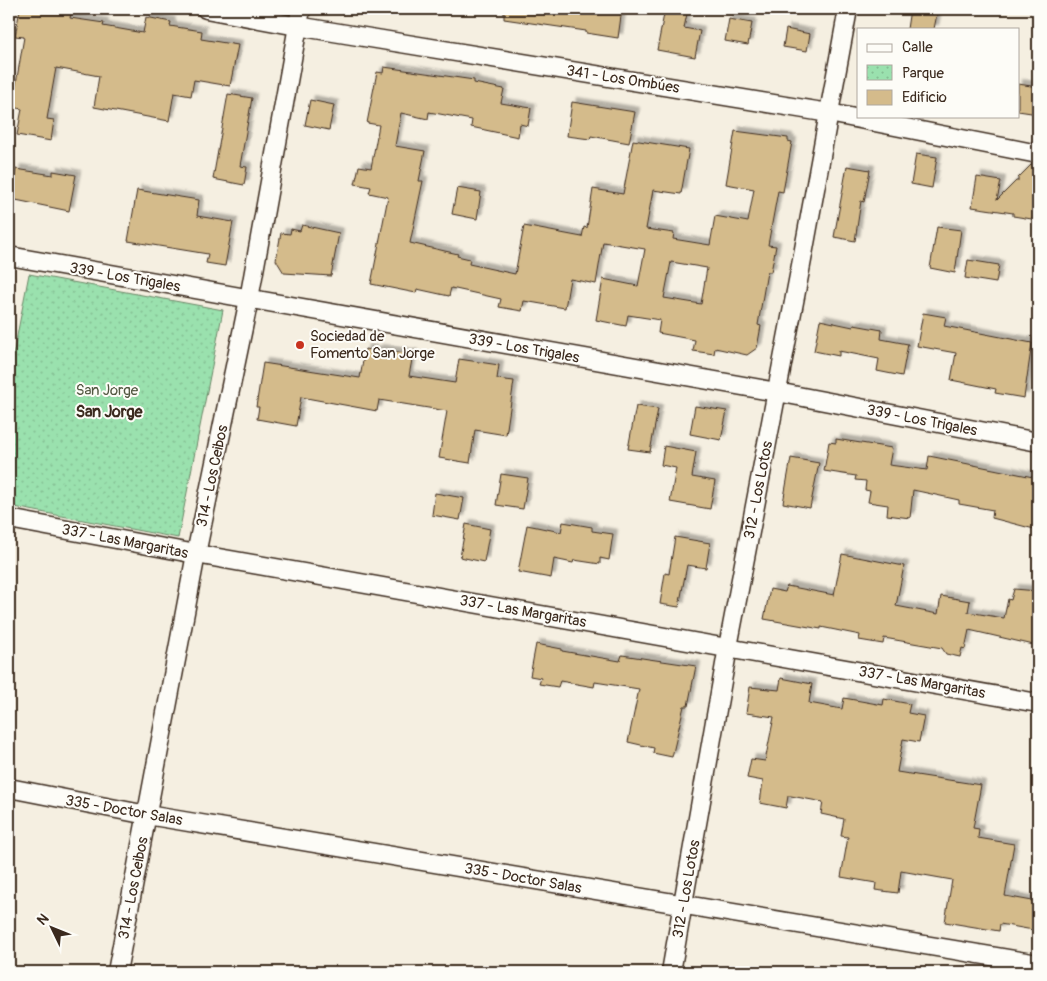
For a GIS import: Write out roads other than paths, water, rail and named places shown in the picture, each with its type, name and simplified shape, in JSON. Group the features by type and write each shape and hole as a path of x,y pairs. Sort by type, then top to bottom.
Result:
{"street":[{"name":"341 - Los Ombúes","path":"206,9 299,17 828,113 1038,154"},
{"name":"312 - Los Lotos","path":"671,972 728,647 848,9"},
{"name":"314 - Los Ceibos","path":"117,972 196,554 249,299 299,17"},
{"name":"339 - Los Trigales","path":"9,256 777,392 1038,442"},
{"name":"337 - Las Margaritas","path":"9,519 196,554 1038,703"},
{"name":"335 - Doctor Salas","path":"9,788 147,815 1038,964"}],"place":[{"name":"Sociedad de Fomento San Jorge","path":"300,345"}],"district":[{"name":"San Jorge","path":"109,411"}]}
